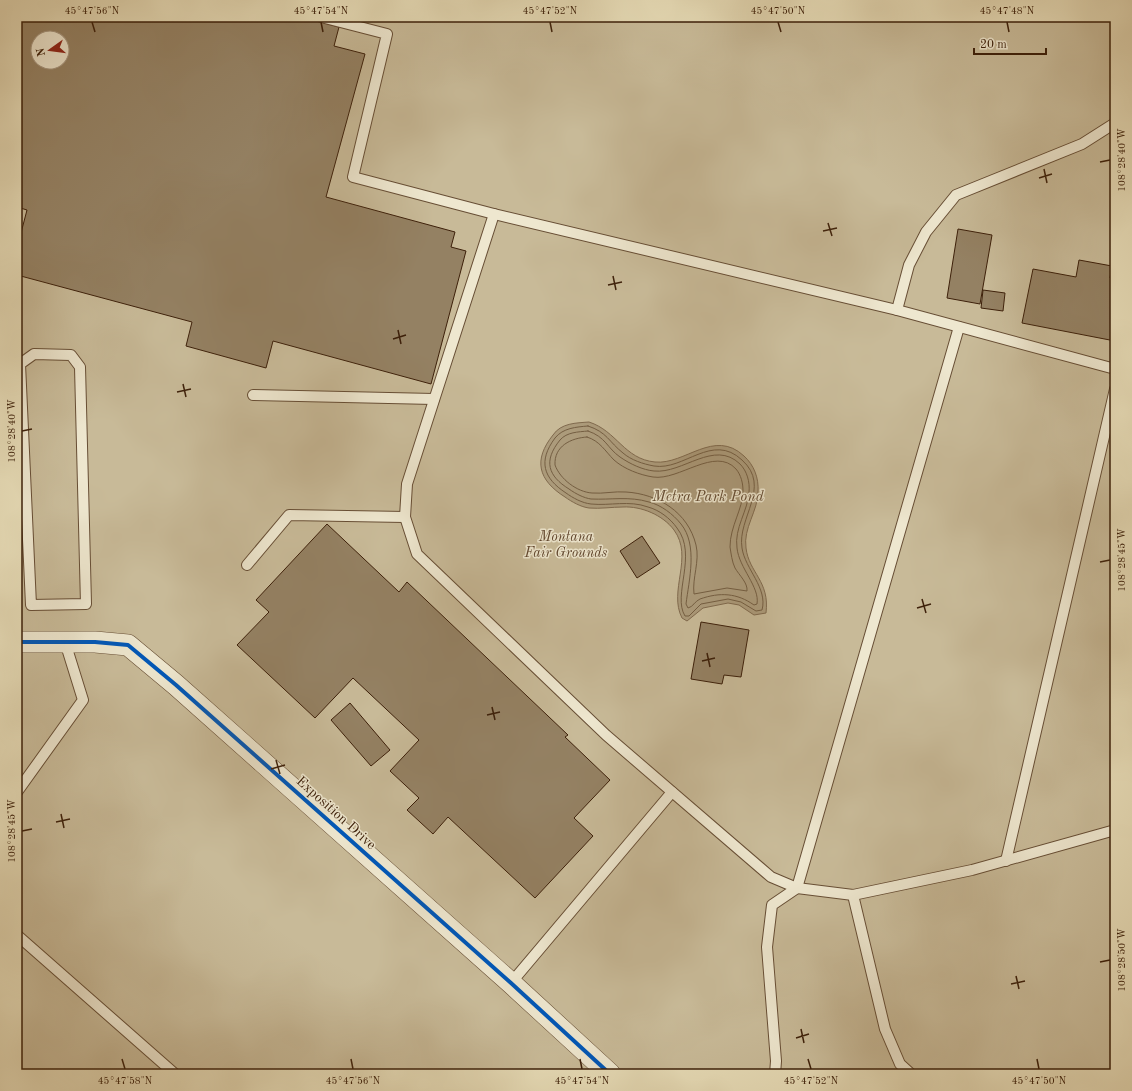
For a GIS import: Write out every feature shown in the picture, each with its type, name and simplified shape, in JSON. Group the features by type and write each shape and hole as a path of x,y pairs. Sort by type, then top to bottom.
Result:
{"street":[{"name":"Exposition Drive","path":"17,642 95,642 128,646 176,685 511,983 610,1074"}],"lane":[{"path":"321,17 387,34 353,176 494,214 897,310 1115,369"},
{"path":"897,310 909,265 926,232 956,195 1082,144 1115,123"},
{"path":"494,214 407,484 405,517 417,554 606,735 771,877 798,888 853,895 972,870 1115,830"},
{"path":"775,1074 776,1061 768,947 772,905 798,888 959,327"},
{"path":"34,354 71,355 80,366 86,604 31,605 21,481 20,364 34,354"},
{"path":"1006,861 1115,388"},
{"path":"253,395 434,400"},
{"path":"247,565 289,515 405,517"},
{"path":"17,792 83,700 65,642"},
{"path":"511,983 672,792"},
{"path":"853,895 885,1029 900,1064 911,1074"},
{"path":"17,935 175,1074"}],"green space":[{"name":"Montana Fair Grounds","path":"17,17 1115,17 1115,1074 17,1074"}],"water":[{"name":"Metra Park Pond","path":"589,422 599,426 628,450 644,460 655,462 666,461 711,446 722,446 733,448 751,463 758,482 758,487 756,506 748,527 746,548 748,557 765,593 766,613 754,615 739,605 728,603 703,608 687,621 682,618 678,608 682,563 680,540 674,530 664,520 651,512 637,508 583,507 568,499 549,484 541,469 541,461 547,444 556,431 560,428 569,424"}],"building":[{"path":"22,17 303,17 339,27 334,46 365,54 326,197 455,232 451,247 466,251 431,384 273,341 266,368 186,346 192,322 17,275 17,248 27,210 17,207 17,36"},
{"path":"958,229 992,235 980,304 947,298"},
{"path":"1079,260 1112,266 1110,278 1115,279 1115,341 1022,323 1033,269 1076,277"},
{"path":"983,290 1005,293 1003,311 981,308"},
{"path":"327,524 399,592 407,582 568,735 565,737 610,780 574,818 593,836 535,898 448,817 433,834 407,810 419,798 390,771 419,740 353,678 315,718 237,645 269,612 256,600"},
{"path":"642,536 660,563 637,578 620,551"},
{"path":"701,622 749,630 741,677 724,675 722,684 691,679"},
{"path":"350,703 390,750 371,766 331,720"}],"cycle path":[{"path":"17,642 95,642 128,645 176,685 511,983 610,1074"}]}
